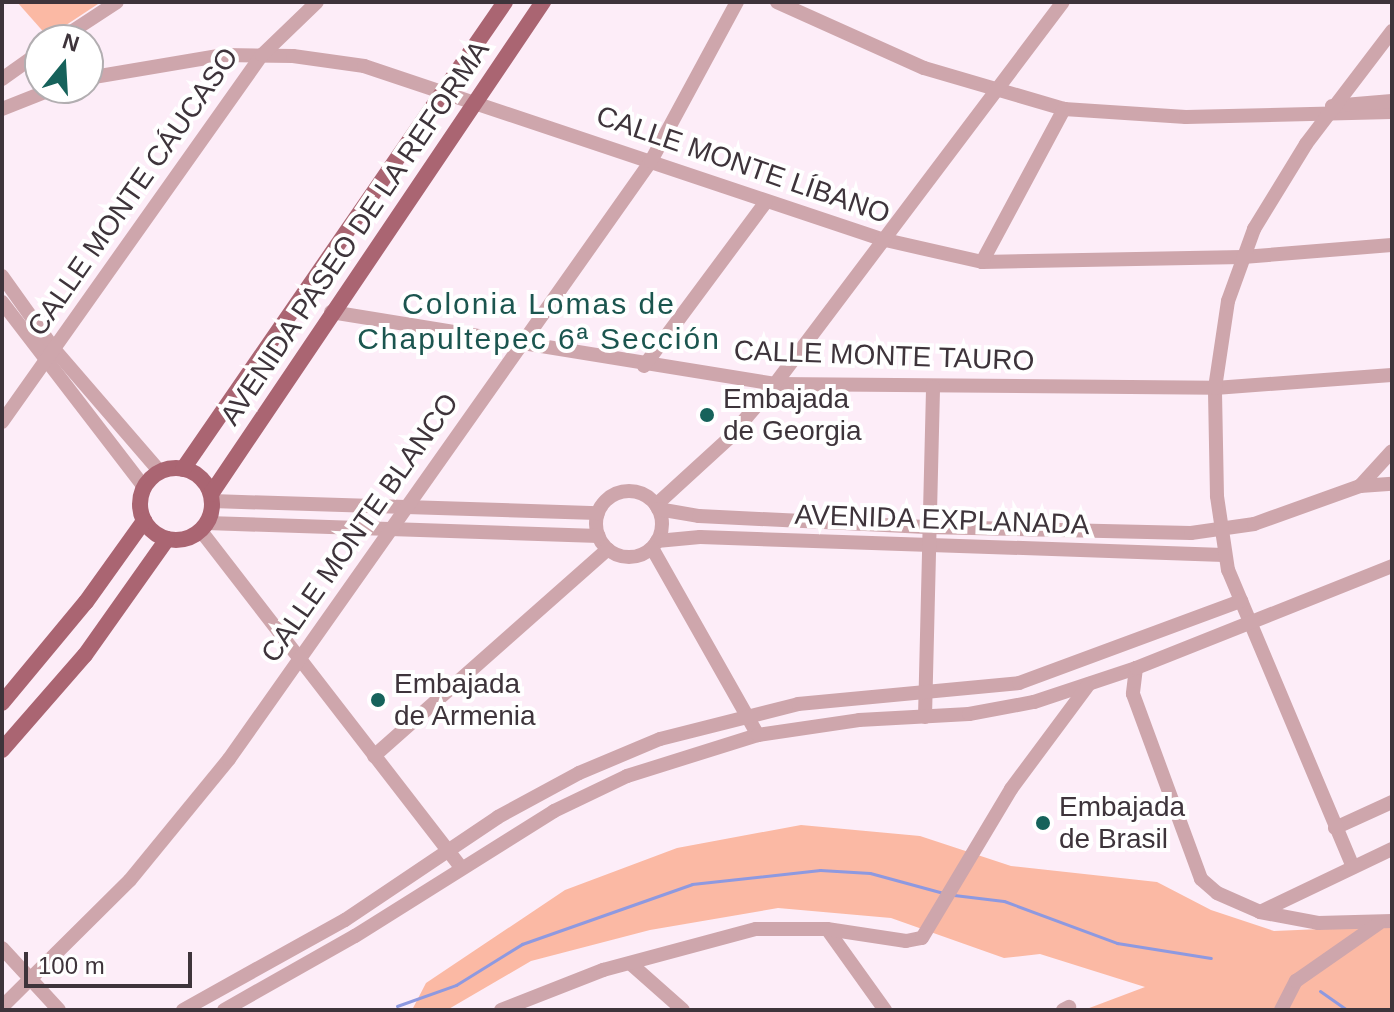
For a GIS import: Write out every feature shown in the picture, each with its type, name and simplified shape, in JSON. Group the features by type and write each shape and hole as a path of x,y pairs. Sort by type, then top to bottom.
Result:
{"main road":[{"name":"AVENIDA PASEO DE LA REFORMA","path":"183,469 505,2"},
{"name":"AVENIDA PASEO DE LA REFORMA","path":"212,497 331,312 543,2"},
{"path":"2,703 86,602 144,521 144,487 160,472 183,469 205,482 212,497 204,527 185,539 167,539 144,521"},
{"path":"2,750 85,655 167,539"}],"street":[{"path":"83,24 117,2"},
{"name":"CALLE MONTE CÁUCASO","path":"2,422 262,55 317,2"},
{"name":"CALLE MONTE BLANCO","path":"2,1007 176,829 298,662 651,161 737,2"},
{"path":"777,2 880,50 994,91 1064,109 1156,116 1313,113 1392,101"},
{"path":"657,507 728,439 775,384 881,239 1063,2"},
{"path":"1353,867 1224,555 1215,388 1220,333 1243,257 1266,207 1392,31"},
{"name":"CALLE MONTE LÍBANO","path":"104,75 189,57 262,55 364,66 445,90 881,239 982,262 1243,257 1392,245"},
{"path":"2,79 24,63"},
{"path":"2,109 24,100"},
{"path":"982,262 1064,109"},
{"path":"1332,111 1392,112"},
{"path":"644,366 766,202"},
{"path":"2,276 50,356 144,487"},
{"path":"2,302 160,472"},
{"name":"CALLE MONTE TAURO","path":"331,312 644,366 775,384 1215,388 1392,375"},
{"path":"925,717 925,546 933,387"},
{"path":"1360,486 1392,451"},
{"name":"AVENIDA EXPLANADA","path":"657,507 699,516 926,527 1222,531 1360,486 1392,484"},
{"path":"204,527 394,526 603,543 625,557 654,545 662,523 657,507 640,493 619,493 598,513 212,497"},
{"path":"598,513 603,543"},
{"path":"204,527 298,662 461,868"},
{"name":"AVENIDA EXPLANADA","path":"654,545 700,537 1224,555"},
{"path":"374,756 603,543"},
{"path":"654,545 758,735"},
{"path":"224,1010 355,936 461,868 590,792 682,756 758,735 1006,708 1136,668 1392,566"},
{"path":"183,1010 345,920 447,850 594,767 660,739 748,714 798,704 998,687 1055,673 1241,601"},
{"path":"1136,668 1133,694 1201,879 1217,893 1260,912 1318,923 1386,922"},
{"path":"501,1010 566,982 756,929 827,929 906,941 922,938 932,927 1034,754 1089,683"},
{"path":"1335,828 1392,802"},
{"path":"1260,912 1392,849"},
{"path":"1281,1010 1296,981 1386,922"},
{"path":"827,929 885,1010"},
{"path":"2,948 59,1010"},
{"path":"631,964 683,1010"}],"shaded area":[{"path":"17,2 101,2 68,24 36,24"},
{"path":"801,825 920,836 1011,866 1157,882 1211,910 1274,931 1392,926 1392,1010 1084,1010 1145,987 1040,954 1004,958 891,918 778,908 650,930 531,961 447,1010 412,1010 426,983 565,890 677,848"}],"waterway":[{"path":"397,1006 456,985 522,944 692,884 820,870 870,873 943,893"},
{"path":"954,895 1004,901 1117,943 1211,958"},
{"path":"1320,991 1347,1010"}],"place":[{"name":"Embajada de Georgia","path":"707,415"},
{"name":"Embajada de Armenia","path":"378,700"},
{"name":"Embajada de Brasil","path":"1043,823"}],"district":[{"name":"Colonia Lomas de Chapultepec 6ª Sección","path":"539,321"}]}
